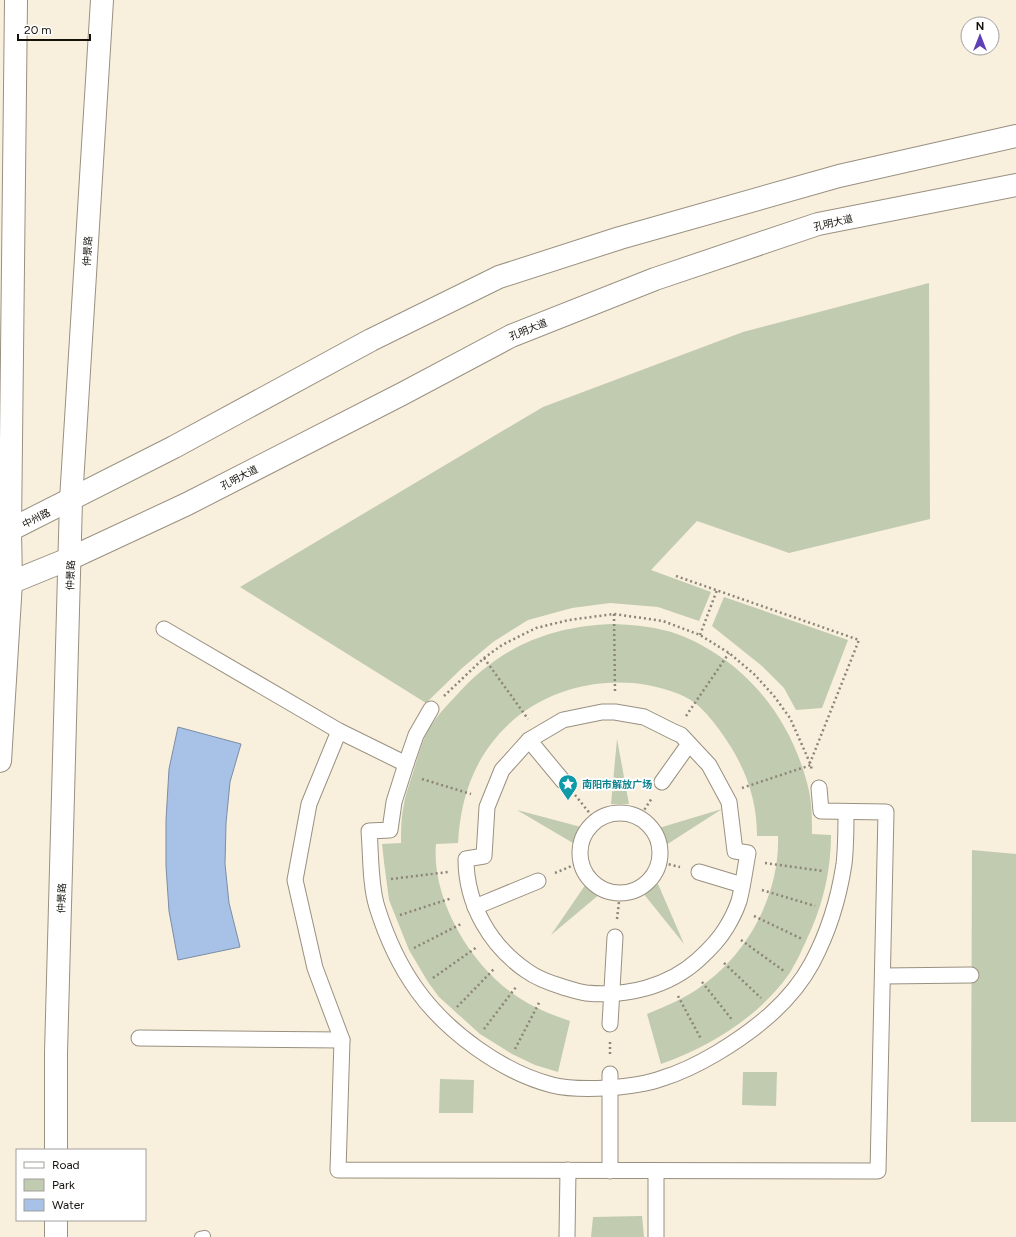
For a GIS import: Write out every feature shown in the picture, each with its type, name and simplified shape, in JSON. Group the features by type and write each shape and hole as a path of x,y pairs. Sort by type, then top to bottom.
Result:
{"main road":[{"path":"0,761 5,585 16,0"},
{"name":"仲景路","path":"56,1149 56,1053 71,558 71,500 102,0"},
{"path":"71,500 174,447 371,340 499,277 620,238 839,176 1016,136"},
{"name":"孔明大道","path":"71,558 194,500 402,394 511,336 655,279 818,224 1016,185"},
{"name":"中州路","path":"5,533 71,500"},
{"path":"5,585 71,558"},
{"path":"56,1221 56,1237"}],"street":[{"path":"164,629 339,731 406,764"},
{"path":"431,709 416,735 406,764 394,802 390,830 369,831 376,905 402,966 417,990 438,1015 463,1038 491,1058 518,1073 553,1085 584,1089 611,1080 624,1086 662,1079 698,1065 732,1044 764,1021 791,994 811,964 826,933 837,898 844,864 846,812"},
{"path":"602,712 615,712 644,717 680,735 689,744 709,765 729,802 735,851 748,853 739,902 726,928 710,949 690,967 669,980 633,992 612,994 585,993 548,982 528,972 507,956 491,936 475,907 468,877 466,859 484,856 487,807 502,770 529,740 563,720 602,712"},
{"path":"339,731 309,804 295,880 315,968 342,1040 338,1170 878,1171 886,812 822,811 819,788"},
{"path":"529,740 563,781"},
{"path":"662,782 689,744"},
{"path":"614,813 627,813 639,818 649,826 656,836 660,849 659,862 654,874 645,884 633,890 620,893 607,890 595,884 586,874 581,862 580,849 584,836 591,825 602,817 614,813"},
{"path":"699,872 742,885"},
{"path":"475,907 538,881"},
{"path":"610,1024 615,937"},
{"path":"882,976 972,975"},
{"path":"138,1038 342,1040"},
{"path":"610,1171 611,1080"},
{"path":"568,1170 568,1237"},
{"path":"656,1171 656,1237"}],"path":[{"path":"676,576 859,640 810,764 750,785"},
{"path":"700,635 717,590"},
{"path":"614,614 615,682"},
{"path":"431,709 454,684 484,658 502,645 536,628 569,620 614,614 663,622 700,635 729,653 754,674 774,696 790,718 819,788"},
{"path":"695,703 729,653"},
{"path":"484,658 523,712"},
{"path":"420,778 466,792"},
{"path":"563,781 596,821"},
{"path":"538,881 581,862"},
{"path":"777,865 828,872"},
{"path":"386,880 438,873"},
{"path":"770,892 820,907"},
{"path":"615,937 620,893"},
{"path":"395,916 445,900"},
{"path":"758,918 806,940"},
{"path":"409,950 457,926"},
{"path":"745,943 789,974"},
{"path":"428,982 471,952"},
{"path":"726,966 765,1002"},
{"path":"453,1010 490,974"},
{"path":"704,985 736,1025"},
{"path":"480,1034 512,993"},
{"path":"680,999 704,1045"},
{"path":"512,1054 536,1008"},
{"path":"610,1024 611,1080"}],"green space":[{"path":"929,283 930,519 789,553 697,521 651,570 711,592 699,621 658,607 610,603 572,608 528,620 493,642 461,669 426,703 240,587 543,407 743,332"},
{"path":"724,597 848,640 822,708 796,710 784,688 762,666 712,626"},
{"path":"614,624 654,628 677,634 702,645 745,676 763,696 778,717 791,740 802,765 809,791 812,812 812,834 831,835 830,860 820,907 811,930 792,969 777,990 748,1017 732,1029 697,1049 661,1064 647,1014 669,1005 696,990 720,971 734,956 758,920 767,899 774,879 778,836 757,836 757,824 753,801 747,779 737,758 724,736 710,718 700,707 684,696 666,689 647,685 603,683 560,693 540,702 522,713 505,727 483,755 471,779 467,791 461,816 458,843 436,844 436,864 440,885 447,907 456,927 481,965 496,980 519,998 555,1016 570,1021 558,1072 535,1065 512,1054 480,1034 439,997 428,982 409,950 389,900 382,844 401,843 403,809 407,791 426,734 442,711 471,681 488,666 507,653 546,635 567,629"},
{"path":"617,739 629,804 611,804"},
{"path":"722,809 666,845 659,828"},
{"path":"517,810 581,827 573,843"},
{"path":"972,850 1016,854 1016,1122 971,1122"},
{"path":"588,881 601,893 551,935"},
{"path":"658,884 684,944 643,893"},
{"path":"743,1072 777,1072 776,1106 742,1105"},
{"path":"440,1079 474,1080 473,1113 439,1113"},
{"path":"642,1216 644,1237 591,1237 593,1217"}],"water":[{"path":"178,727 241,744 230,782 226,823 225,864 229,903 240,947 178,960 169,911 166,866 166,820 169,769"}],"place":[{"name":"南阳市解放广场","path":"568,801"}]}
